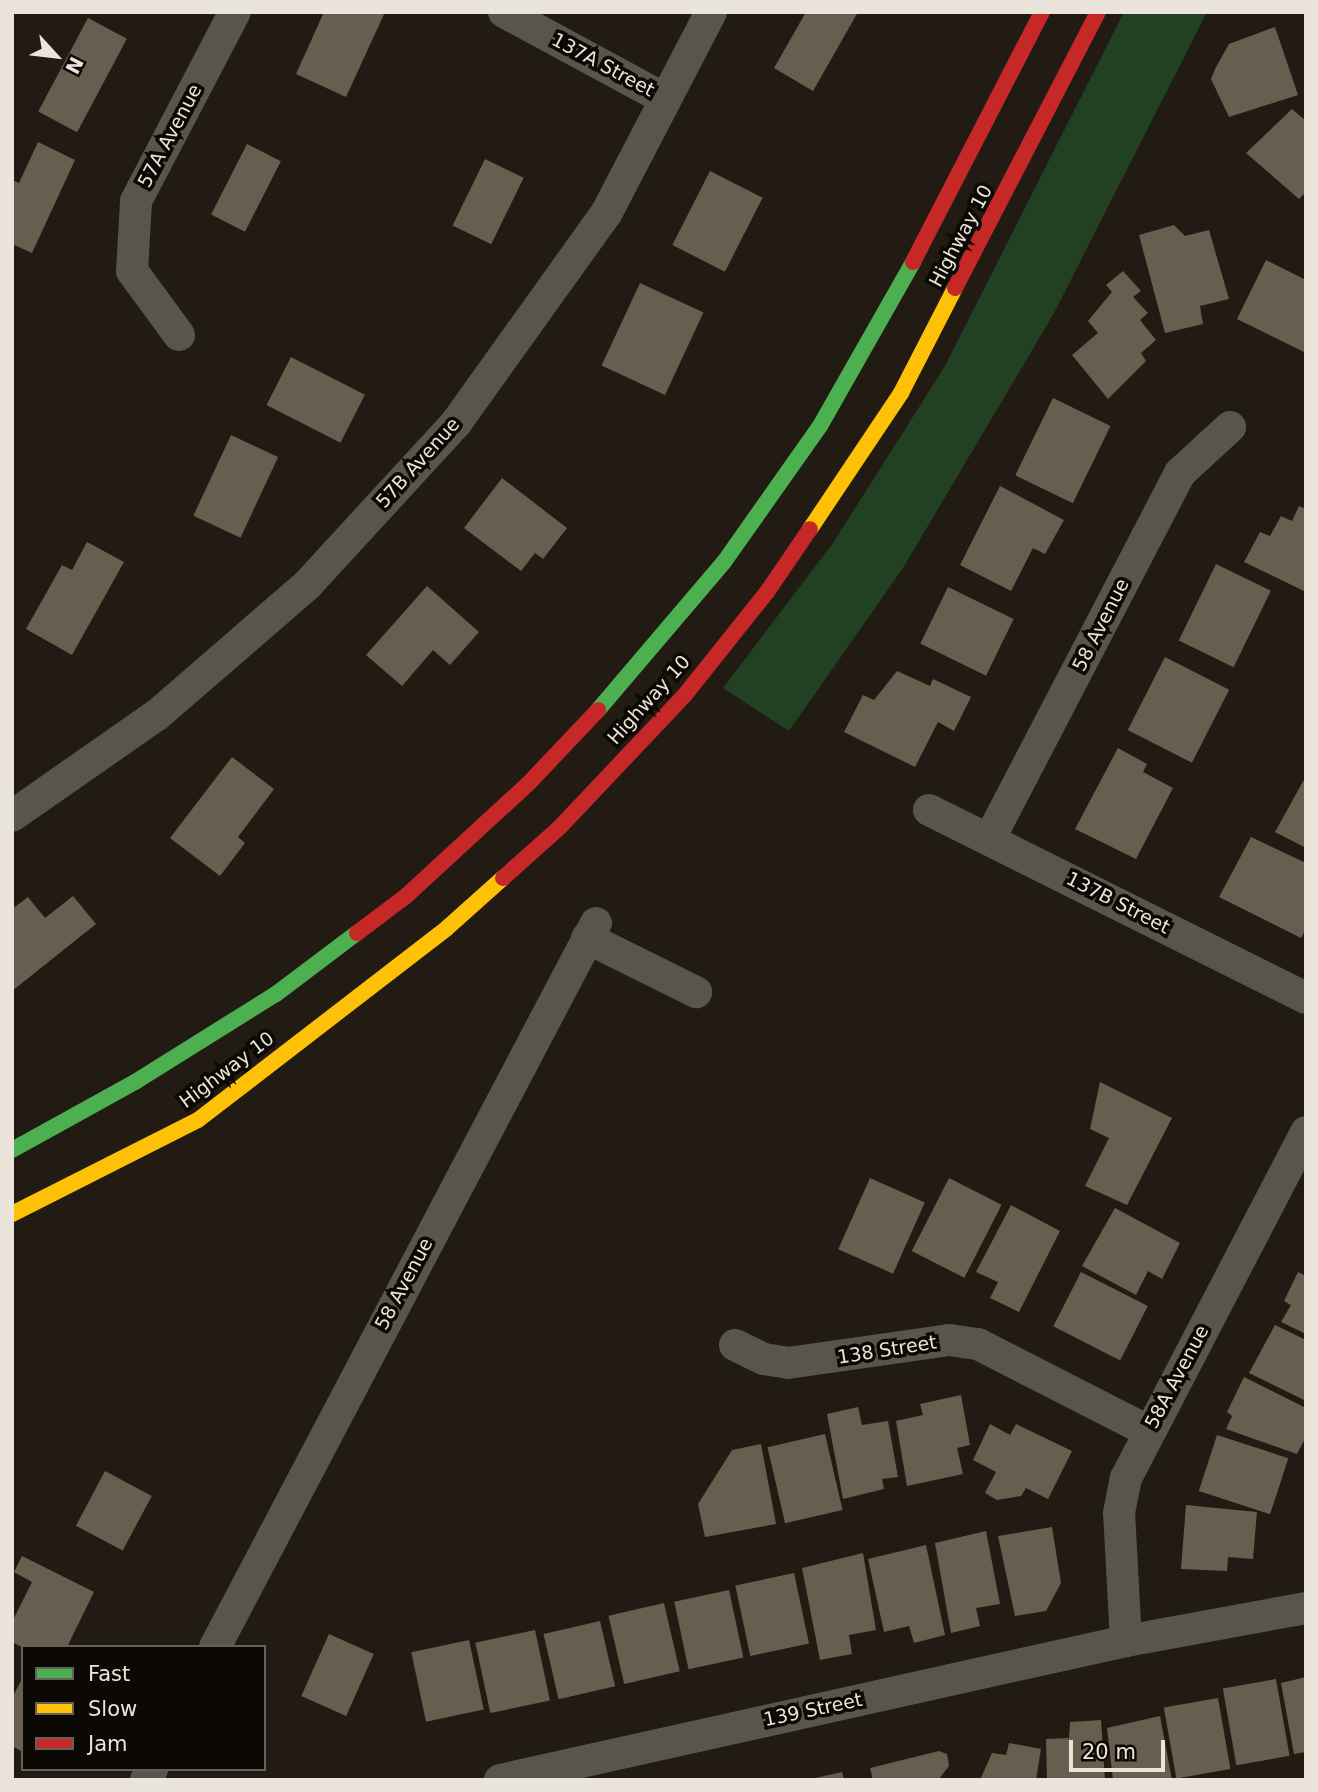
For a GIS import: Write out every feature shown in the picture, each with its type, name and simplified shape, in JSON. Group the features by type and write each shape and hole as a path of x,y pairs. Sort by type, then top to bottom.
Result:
{"highway":[{"name":"Highway 10","path":"12,1150 135,1082 276,994 405,897 528,784 643,662 724,562 820,426 936,220 1042,12"},
{"name":"Highway 10","path":"12,1213 198,1120 231,1095 447,928 560,827 684,696 767,592 901,393 1098,12"}],"street":[{"name":"57A Avenue","path":"179,335 132,271 136,201 235,12"},
{"name":"137A Street","path":"504,12 666,99"},
{"name":"57B Avenue","path":"12,816 156,715 308,584 456,423 607,212 711,12"},
{"name":"58 Avenue","path":"990,838 1180,472 1230,427"},
{"name":"137B Street","path":"929,810 990,838 1306,998"},
{"name":"58 Avenue","path":"216,1645 591,930 696,992"},
{"name":"58A Avenue","path":"1126,1641 1119,1513 1126,1478 1306,1132"},
{"name":"138 Street","path":"735,1345 764,1359 788,1363 949,1340 978,1344 1148,1432"},
{"path":"1126,1641 1306,1608"},
{"name":"139 Street","path":"500,1780 1126,1641"}],"green space":[{"path":"1124,12 1207,12 1053,315 903,568 789,731 723,688 833,543 945,366"}],"building":[{"path":"324,12 385,12 346,97 296,74"},
{"path":"806,12 858,12 813,91 774,68"},
{"path":"88,18 127,39 77,132 38,112"},
{"path":"1275,27 1298,95 1229,117 1211,79 1215,69 1229,44"},
{"path":"1292,109 1306,121 1306,192 1299,199 1246,153"},
{"path":"38,142 75,160 32,253 12,244 12,180 19,183"},
{"path":"247,144 281,161 245,232 211,214"},
{"path":"485,159 524,178 491,244 453,226"},
{"path":"710,171 763,198 725,272 672,245"},
{"path":"1174,225 1185,236 1209,230 1229,299 1200,306 1203,324 1165,333 1139,235"},
{"path":"1266,260 1306,280 1306,353 1237,319"},
{"path":"1123,271 1141,291 1133,297 1148,313 1140,320 1156,340 1141,353 1146,361 1108,399 1072,355 1098,333 1088,321 1112,292 1106,285"},
{"path":"640,283 703,313 665,395 602,365"},
{"path":"291,357 365,395 340,443 266,405"},
{"path":"1053,398 1111,426 1073,503 1015,475"},
{"path":"231,435 278,457 241,538 193,516"},
{"path":"502,478 567,528 543,559 535,553 521,571 464,528"},
{"path":"1000,486 1064,520 1045,554 1033,548 1011,591 960,565"},
{"path":"1299,506 1306,509 1306,592 1244,562 1260,532 1270,536 1281,516 1292,521"},
{"path":"87,542 124,562 72,655 26,629 62,565 72,570"},
{"path":"1216,564 1271,591 1234,667 1179,640"},
{"path":"427,586 479,632 450,665 433,650 402,686 366,655"},
{"path":"948,587 1014,619 986,676 920,644"},
{"path":"1165,657 1229,690 1192,763 1128,730"},
{"path":"897,671 930,686 933,679 971,697 954,731 938,722 915,767 844,732 863,695 874,700"},
{"path":"1118,748 1147,764 1143,772 1173,788 1136,859 1075,829"},
{"path":"232,757 274,789 238,837 245,843 220,876 170,838"},
{"path":"1306,776 1306,848 1275,832"},
{"path":"1251,837 1306,863 1306,929 1301,938 1219,897"},
{"path":"73,896 96,924 12,991 12,909 28,897 45,918"},
{"path":"1100,1082 1172,1118 1127,1205 1085,1186 1109,1138 1090,1129"},
{"path":"870,1178 925,1202 893,1274 838,1249"},
{"path":"949,1178 1002,1205 964,1278 912,1251"},
{"path":"1011,1205 1060,1231 1019,1312 990,1298 998,1282 976,1272"},
{"path":"1115,1208 1180,1243 1162,1279 1148,1271 1136,1295 1082,1266"},
{"path":"1081,1272 1148,1306 1120,1360 1053,1326"},
{"path":"1298,1272 1306,1276 1306,1334 1281,1322 1291,1305 1284,1301"},
{"path":"1275,1325 1306,1340 1306,1401 1249,1373"},
{"path":"1244,1377 1306,1408 1306,1437 1297,1454 1226,1429 1232,1416 1227,1412"},
{"path":"961,1395 970,1445 957,1448 963,1474 907,1486 896,1421 923,1415 920,1404"},
{"path":"858,1407 862,1425 888,1421 898,1477 882,1479 884,1489 843,1499 827,1414"},
{"path":"990,1424 1010,1435 1016,1424 1072,1451 1048,1499 1026,1488 1021,1496 997,1500 985,1493 996,1472 973,1460"},
{"path":"825,1434 843,1510 785,1523 768,1447"},
{"path":"1217,1435 1288,1458 1270,1514 1199,1491"},
{"path":"761,1444 776,1524 705,1537 698,1504 732,1450"},
{"path":"105,1471 152,1496 123,1551 76,1526"},
{"path":"1186,1505 1257,1512 1253,1559 1228,1557 1227,1571 1181,1569"},
{"path":"1052,1527 1061,1583 1046,1611 1015,1616 998,1536"},
{"path":"986,1531 1000,1604 976,1608 980,1626 951,1633 935,1543"},
{"path":"926,1545 945,1635 914,1643 909,1626 884,1632 868,1559"},
{"path":"863,1553 876,1630 849,1635 852,1654 820,1660 802,1568"},
{"path":"22,1556 94,1592 68,1645 21,1646 12,1642 12,1622 32,1582 14,1572"},
{"path":"794,1573 809,1643 750,1656 735,1585"},
{"path":"729,1590 743,1657 689,1669 674,1602"},
{"path":"664,1603 680,1671 624,1684 608,1616"},
{"path":"600,1621 615,1686 559,1699 543,1634"},
{"path":"535,1630 550,1700 490,1713 475,1643"},
{"path":"329,1634 374,1654 346,1716 301,1696"},
{"path":"469,1640 484,1709 426,1722 411,1652"},
{"path":"1306,1677 1306,1752 1294,1754 1281,1683"},
{"path":"1276,1679 1290,1756 1236,1765 1223,1688"},
{"path":"21,1681 21,1751 12,1746 12,1698"},
{"path":"1218,1698 1231,1769 1176,1778 1164,1708"},
{"path":"1160,1716 1172,1780 1113,1780 1107,1728"},
{"path":"1101,1720 1105,1780 1047,1780 1046,1739 1069,1738 1070,1722"},
{"path":"1009,1743 1041,1749 1036,1780 980,1780 992,1753 1006,1755"},
{"path":"939,1751 947,1754 949,1766 938,1780 873,1780 870,1768"},
{"path":"842,1772 844,1780 811,1779"}],"traffic: fast":[{"path":"598,710 724,562 820,426 913,262"},
{"path":"12,1150 135,1082 276,994 357,933"}],"traffic: slow":[{"path":"810,529 901,393 955,288"},
{"path":"12,1214 198,1120 447,928 503,878"}],"traffic: jam":[{"path":"913,262 1042,12"},
{"path":"955,288 1098,12"},
{"path":"503,878 560,827 684,696 767,592 810,529"},
{"path":"357,933 405,897 528,784 598,710"}]}
